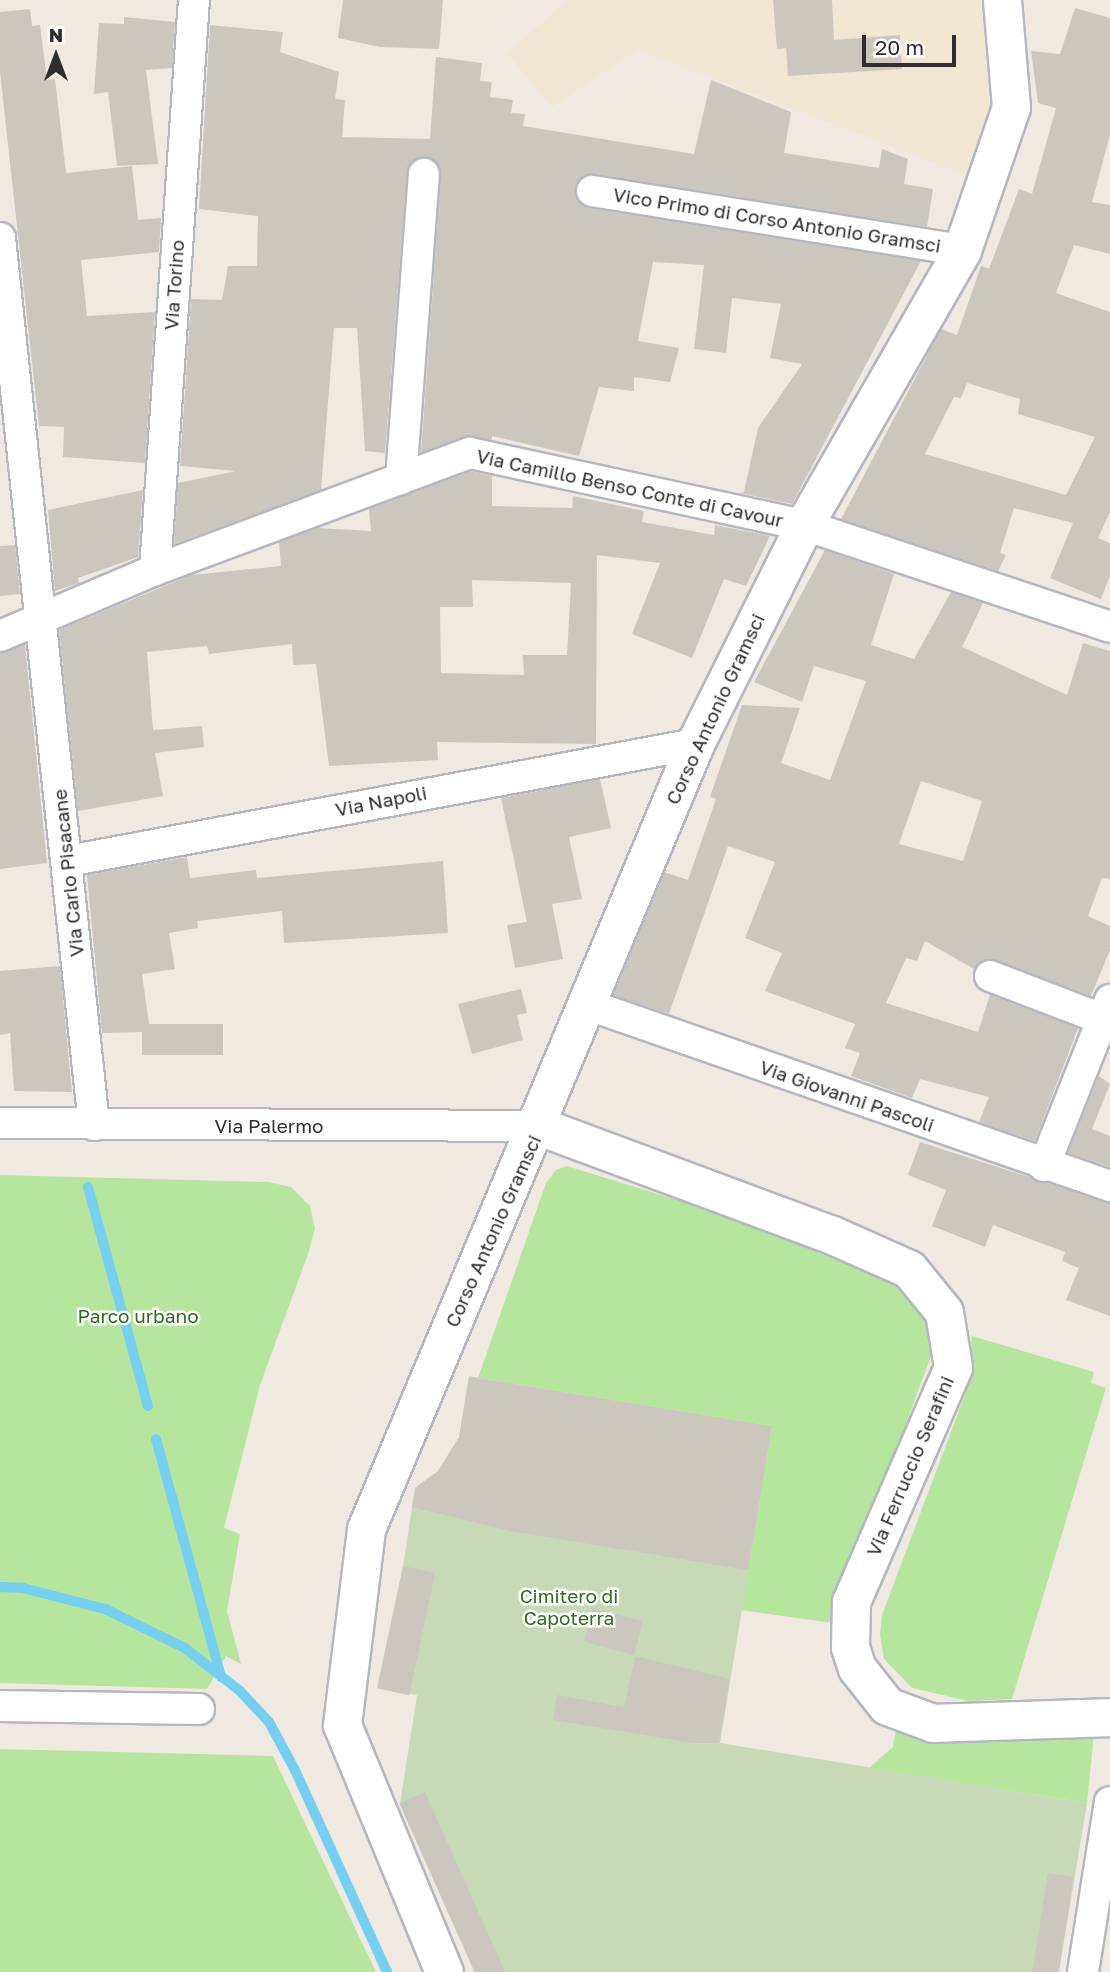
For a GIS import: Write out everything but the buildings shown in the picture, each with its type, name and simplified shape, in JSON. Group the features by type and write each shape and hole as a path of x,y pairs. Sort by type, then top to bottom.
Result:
{"street":[{"name":"Via Torino","path":"155,569 194,0"},
{"name":"Corso Antonio Gramsci","path":"444,1972 342,1725 366,1529 539,1126 586,1004 695,744 804,525 962,250 1011,107 1002,0"},
{"path":"401,479 424,174"},
{"name":"Vico Primo di Corso Antonio Gramsci","path":"592,191 962,250"},
{"name":"Via Carlo Pisacane","path":"0,238 94,1125"},
{"name":"Via Camillo Benso Conte di Cavour","path":"0,636 40,621 155,569 470,453 804,525 1110,627"},
{"name":"Via Napoli","path":"68,861 695,744"},
{"path":"990,976 1106,1009 1044,1166"},
{"name":"Via Giovanni Pascoli","path":"586,1004 1044,1166 1110,1186"},
{"name":"Via Palermo","path":"0,1123 539,1126"},
{"name":"Via Ferruccio Serafini","path":"539,1126 830,1234 909,1269 944,1312 953,1367 851,1602 850,1647 857,1668 887,1706 933,1723 1110,1717"},
{"path":"0,1706 199,1709"},
{"path":"1083,1972 1110,1802"}],"shaded area":[{"path":"568,0 984,0 995,94 967,175 638,49 552,107 507,53"}],"green space":[{"path":"567,1166 833,1248 911,1295 928,1321 932,1353 833,1623 741,1610 772,1426 478,1378 546,1183 556,1170"},
{"name":"Parco urbano","path":"0,1175 268,1182 291,1187 310,1206 315,1229 260,1385 224,1528 240,1534 227,1611 241,1664 226,1656 207,1689 0,1683"},
{"path":"972,1336 1094,1372 1091,1383 1106,1388 1012,1699 969,1701 912,1688 884,1659 880,1635 882,1615 966,1392"},
{"name":"Cimitero di Capoterra","path":"469,1376 772,1426 720,1743 1087,1803 1059,1972 477,1972 400,1804 417,1695 384,1690 415,1488 438,1471 459,1438"},
{"path":"896,1729 1094,1733 1087,1803 869,1768 893,1747"},
{"path":"0,1749 273,1756 376,1972 0,1972"}],"waterway":[{"path":"88,1187 148,1406"},
{"path":"156,1439 221,1677"},
{"path":"0,1587 23,1588 105,1609 185,1648 240,1691 269,1722 295,1770 387,1972"}]}
